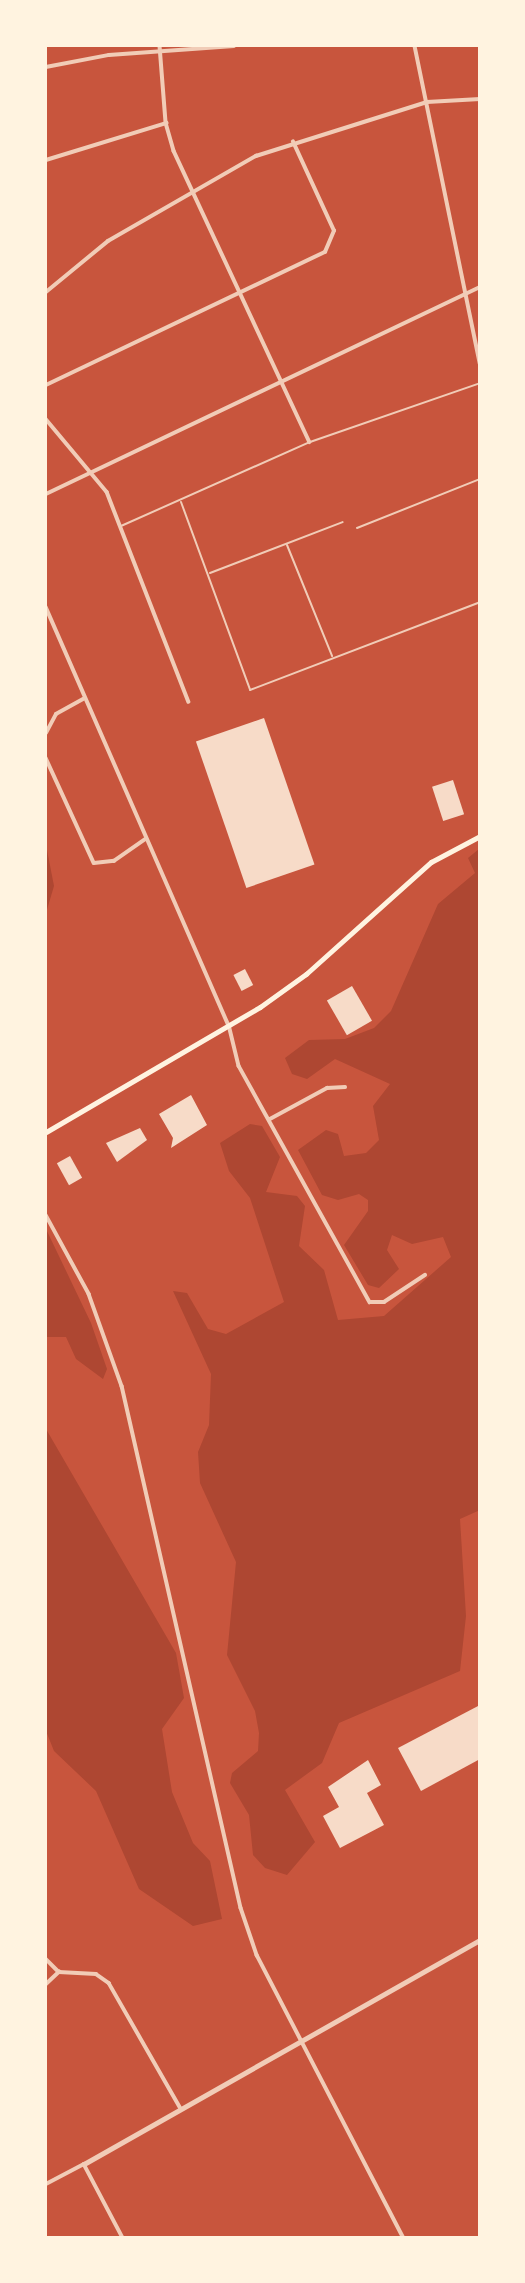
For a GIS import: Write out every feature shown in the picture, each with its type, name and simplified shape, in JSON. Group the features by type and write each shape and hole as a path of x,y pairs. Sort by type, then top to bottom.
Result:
{"main road":[{"path":"46,1132 229,1025 306,974 431,862 480,836"}],"street":[{"path":"160,46 166,123 239,293 310,442"},
{"path":"46,68 160,51 234,46"},
{"path":"415,46 480,363"},
{"path":"46,292 108,241 193,191 293,142 427,102 480,99"},
{"path":"46,160 166,123"},
{"path":"46,385 239,293 334,242 293,142"},
{"path":"46,494 466,297 480,287"},
{"path":"46,419 91,473 121,526 189,702"},
{"path":"46,607 83,699 229,1025 239,1066 374,1306 425,1275"},
{"path":"46,733 56,714 83,699"},
{"path":"46,758 94,863 114,862 145,839"},
{"path":"270,1119 327,1088 345,1087"},
{"path":"46,1215 89,1294 114,1360 241,1908 303,2042 404,2238"},
{"path":"46,2184 180,2107 303,2042 480,1940"},
{"path":"46,1959 59,1972 96,1973 109,1983 180,2107"},
{"path":"46,1984 59,1972"},
{"path":"84,2164 123,2238"}],"lane":[{"path":"121,526 181,502 310,442 480,383"},
{"path":"357,528 480,479"},
{"path":"181,502 250,690 480,602"},
{"path":"209,574 343,522"},
{"path":"287,544 333,658"}],"shaded area":[{"path":"46,845 54,886 46,913"},
{"path":"479,849 480,1510 460,1519 466,1616 460,1671 339,1723 322,1763 285,1790 315,1842 287,1875 265,1868 253,1855 249,1815 230,1783 232,1773 258,1751 259,1733 255,1711 227,1655 236,1562 200,1483 198,1452 209,1425 211,1374 173,1291 187,1293 208,1329 226,1334 284,1302 250,1198 229,1171 220,1143 250,1124 262,1126 280,1157 266,1192 297,1196 305,1206 299,1246 324,1270 338,1320 384,1316 451,1257 443,1237 412,1244 392,1235 387,1250 399,1269 379,1288 368,1285 344,1245 368,1211 368,1200 359,1194 338,1200 322,1195 298,1150 326,1130 338,1134 344,1156 366,1153 379,1140 373,1106 390,1084 335,1059 307,1079 292,1074 285,1058 309,1040 345,1039 374,1028 391,1011 438,904 475,873 468,858"},
{"path":"46,1229 91,1323 107,1369 103,1379 76,1359 66,1337 46,1337"},
{"path":"46,1429 176,1653 184,1698 162,1729 172,1792 193,1843 210,1861 222,1919 193,1926 139,1889 96,1791 54,1751 46,1731"}],"building":[{"path":"264,718 314,865 246,888 196,741"},
{"path":"453,780 464,814 443,821 432,787"},
{"path":"245,969 253,985 242,991 233,975"},
{"path":"352,986 372,1021 347,1035 327,1001"},
{"path":"191,1095 207,1125 171,1148 173,1138 159,1114"},
{"path":"140,1128 147,1140 117,1162 106,1143"},
{"path":"70,1156 82,1178 69,1185 57,1163"},
{"path":"480,1705 480,1759 421,1791 398,1748"},
{"path":"368,1760 381,1785 367,1793 384,1825 340,1848 323,1816 339,1807 328,1787"}]}
